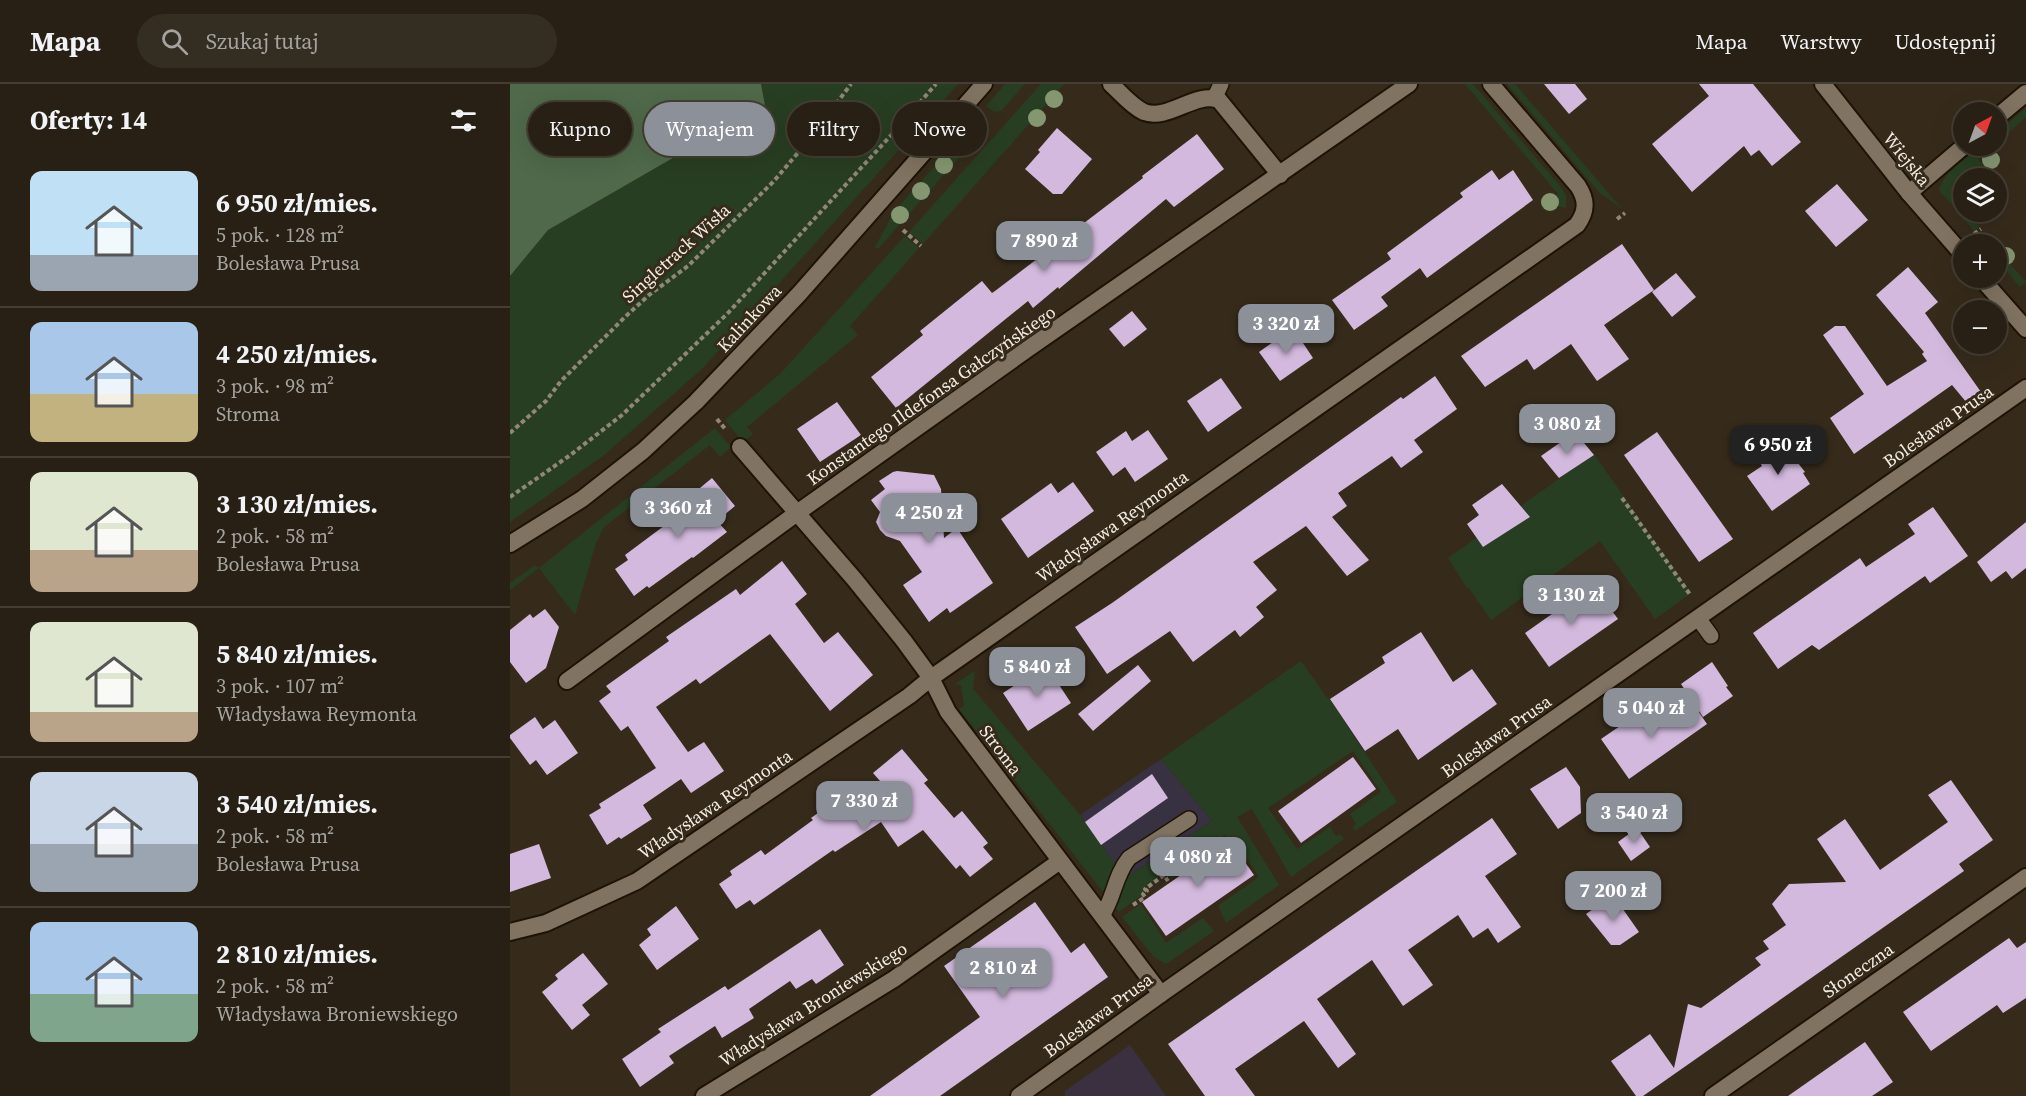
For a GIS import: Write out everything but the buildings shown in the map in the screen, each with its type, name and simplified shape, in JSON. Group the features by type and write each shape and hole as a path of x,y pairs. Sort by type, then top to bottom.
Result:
{"street":[{"name":"Kalinkowa","path":"510,544 582,499 643,451 696,402 791,302 984,84"},
{"path":"1111,84 1134,106 1149,113 1164,111 1206,98 1218,91 1224,106 1280,175"},
{"name":"Konstantego Ildefonsa Gałczyńskiego","path":"567,681 797,513 1409,84"},
{"name":"Władysława Reymonta","path":"510,932 546,923 637,881 909,696 931,678 1577,225 1586,207 1584,194 1491,84"},
{"name":"Wiejska","path":"1822,84 1909,193 1953,243"},
{"path":"2007,109 2026,93"},
{"path":"1909,193 1953,155"},
{"path":"1991,288 2026,329"},
{"name":"Bolesława Prusa","path":"1022,1095 1161,994 2026,388"},
{"name":"Stroma","path":"740,447 855,580 931,678 948,712 1161,994"},
{"name":"Władysława Broniewskiego","path":"704,1096 894,979 1060,861"},
{"name":"Słoneczna","path":"1713,1096 2026,877"}],"lane":[{"path":"1698,618 1711,636"},
{"path":"1105,920 1123,866 1129,858 1189,819"}],"path":[{"name":"Singletrack Wisła","path":"510,433 546,400 561,381 625,317 649,295 688,266 773,182 809,140 851,84"},
{"path":"510,497 622,415 728,313 936,84"},
{"path":"1617,219 1625,213"},
{"path":"903,230 921,246"},
{"path":"1622,498 1693,599"},
{"path":"1105,920 1145,897 1143,894 1147,891 1145,889 1164,875 1168,881"}],"shaded area":[{"path":"1161,759 1212,821 1125,878 1080,815"},
{"path":"1130,1045 1166,1096 1065,1096 1065,1091"}],"green space":[{"path":"510,84 761,84 764,102 644,102 644,156 676,156 548,230 510,276"},
{"path":"761,84 958,84 942,102 892,102 893,156 703,368 603,456 510,522 510,276 548,230 676,156 775,156 775,102 764,102"},
{"path":"1005,84 1025,84 1002,110 994,111 987,105"},
{"path":"1041,84 1064,84 923,244 909,232 977,156 987,156 987,145"},
{"path":"1465,84 1473,84 1560,186 1566,195 1566,208 1556,206 1558,194"},
{"path":"1507,84 1515,84 1622,209 1599,192"},
{"path":"2026,108 2026,117 2007,134 2007,124"},
{"path":"944,156 960,156 878,249 875,247 894,212"},
{"path":"1968,156 1981,156 1978,159 1986,168 1954,168"},
{"path":"1953,169 1953,206 1939,190"},
{"path":"1966,222 1976,222 1979,227 1974,231"},
{"path":"905,236 919,248 850,326 858,335 747,427 753,434 743,442 725,420 781,373"},
{"path":"2007,260 2026,282 2020,287 2007,271"},
{"path":"715,428 731,447 720,457 710,445 603,528 595,546 575,615 539,568"},
{"path":"1594,454 1691,593 1655,619 1600,541 1491,620 1448,558"},
{"path":"535,565 539,568 510,590 510,583"},
{"path":"1301,661 1330,699 1397,802 1355,831 1353,827 1356,824 1350,814 1381,792 1353,751 1268,808 1297,849 1330,827 1336,836 1340,834 1344,839 1291,877 1252,809 1237,817 1279,885 1226,923 1218,906 1259,877 1230,836 1227,838 1225,835 1219,839 1216,836 1200,847 1205,855 1171,879 1166,872 1143,888 1145,891 1142,895 1119,912 1116,908 1121,881 1212,821 1161,759"},
{"path":"975,671 973,689 1080,815 1116,865 1104,893 959,709 964,706 961,685 955,684"},
{"path":"1141,904 1166,943 1203,918 1214,931 1166,964 1154,957 1122,917"}]}
